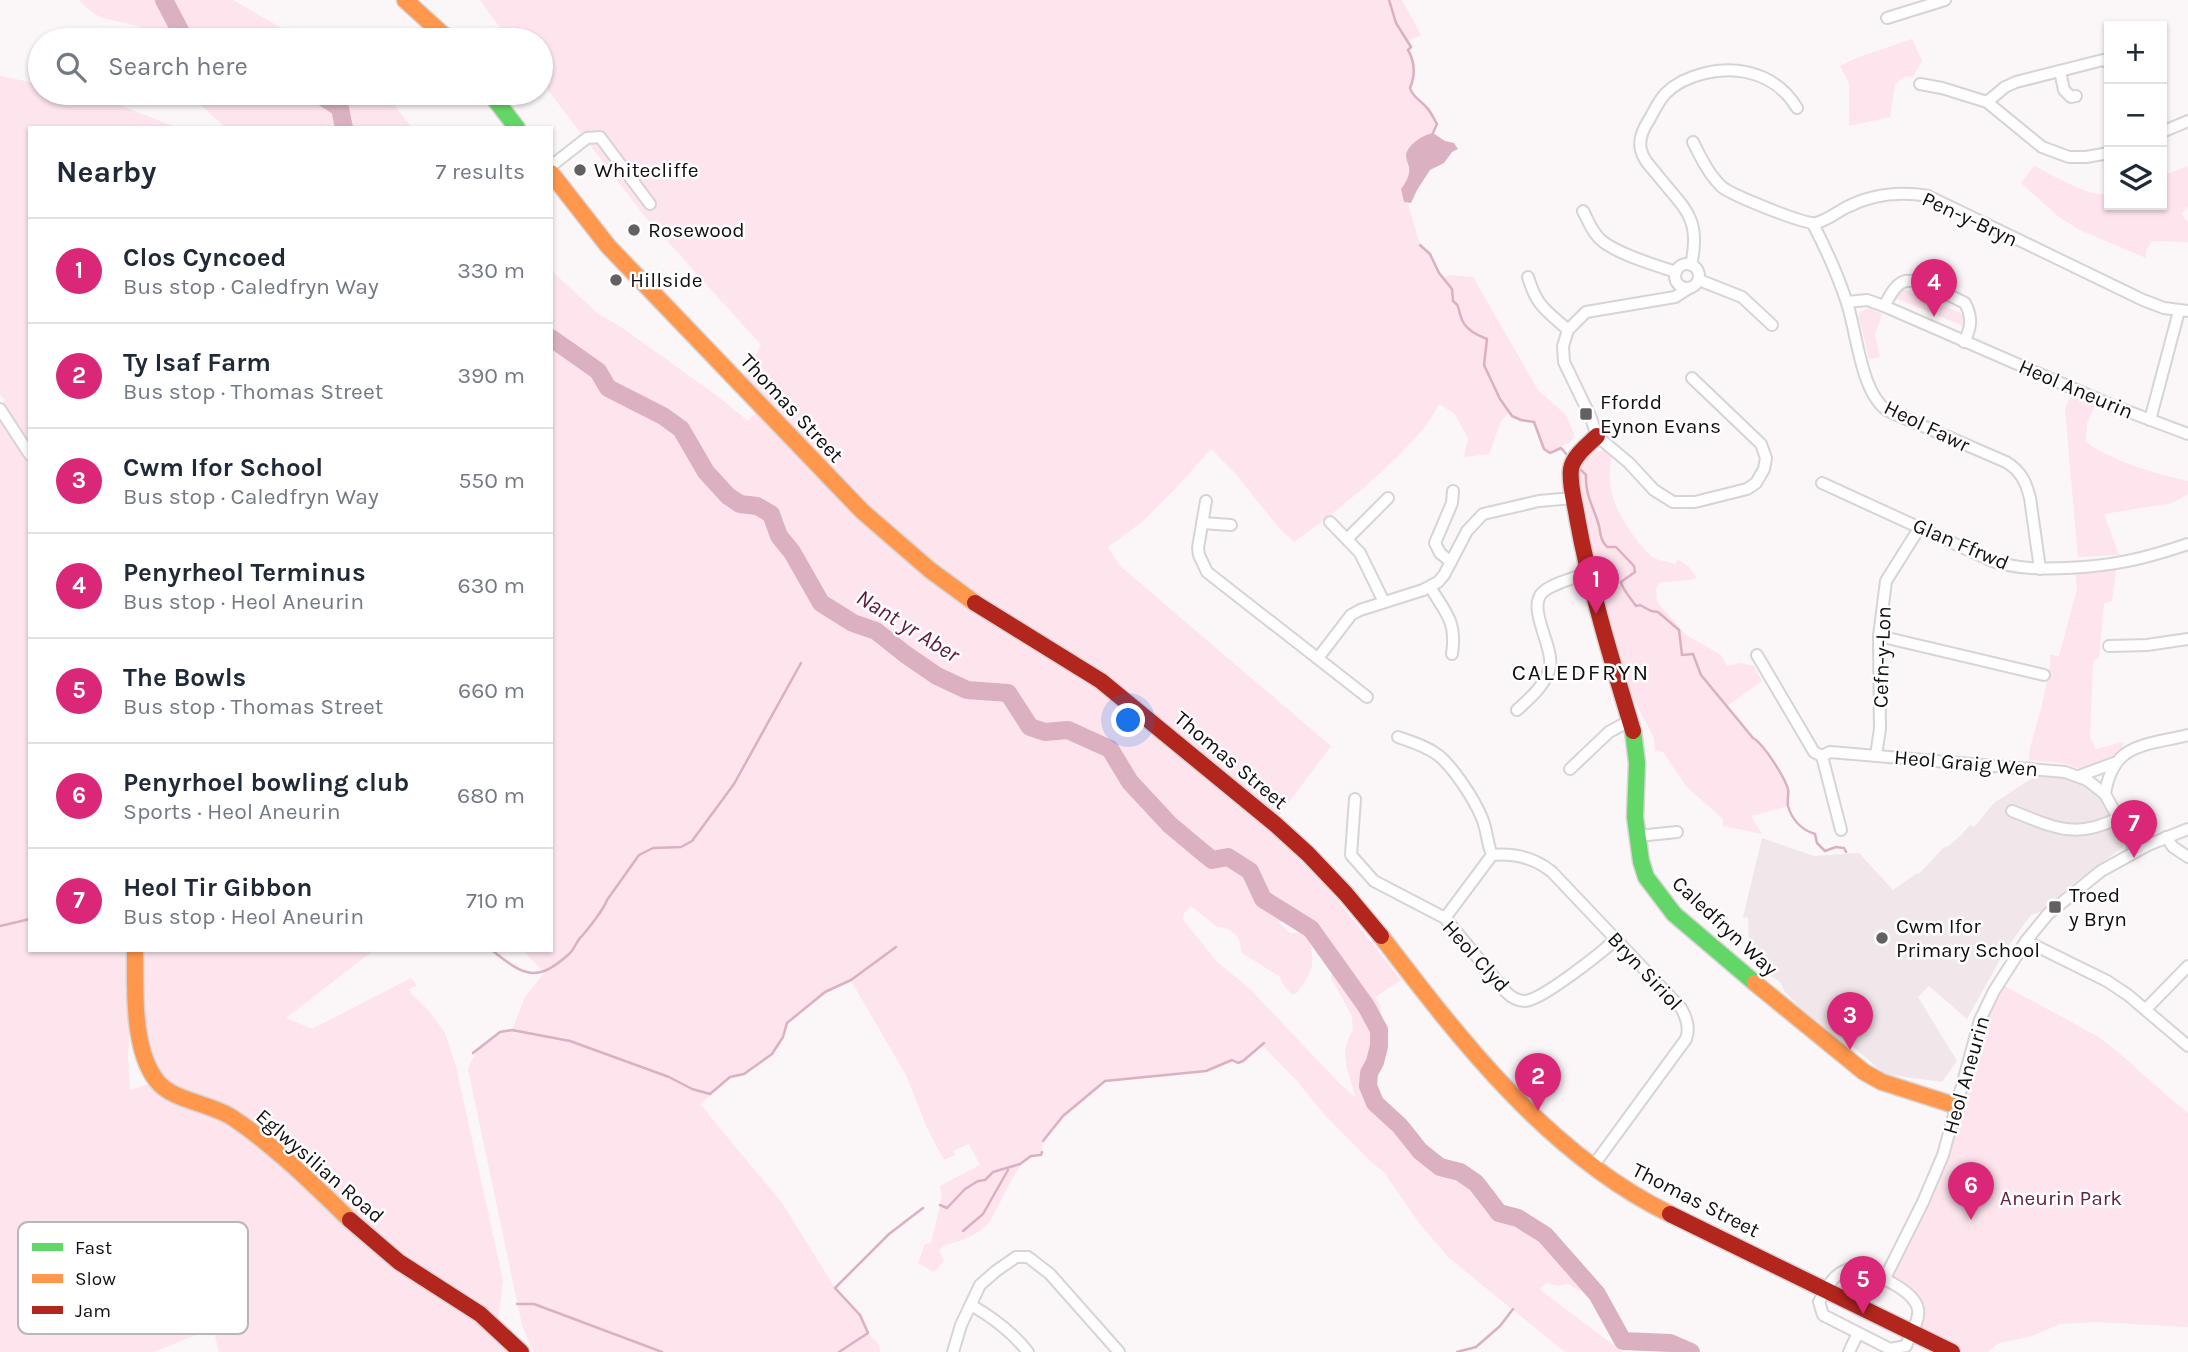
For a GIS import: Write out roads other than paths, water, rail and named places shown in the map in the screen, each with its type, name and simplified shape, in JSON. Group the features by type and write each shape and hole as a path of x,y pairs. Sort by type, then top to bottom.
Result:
{"main road":[{"path":"405,0 436,28"},
{"path":"499,105 515,126"},
{"name":"Thomas Street","path":"553,176 608,246 862,511 930,570 971,600 1101,681 1284,832 1346,894 1436,1008 1487,1067 1534,1115 1593,1166 1646,1202 1952,1352"},
{"name":"Caledfryn Way","path":"1597,436 1581,451 1570,474 1589,573 1637,749 1634,798 1641,861 1646,877 1674,914 1864,1072 1882,1082 1957,1106"},
{"name":"Eglwysilian Road","path":"135,952 141,1042 156,1080 183,1097 216,1108 255,1134 292,1164 391,1256 491,1322 521,1352"}],"street":[{"path":"1887,18 1945,0"},
{"path":"1987,102 2006,87 2104,60"},
{"path":"1691,265 1695,240 1692,220 1641,152 1642,133 1658,103 1669,90 1681,82 1714,72 1735,70 1758,75 1777,85 1797,108"},
{"path":"2060,71 2064,90 2071,97 2076,96"},
{"path":"1920,84 1987,102 2042,147 2068,157 2085,158 2104,154"},
{"path":"2167,130 2188,121"},
{"path":"553,164 587,138 600,137 650,204"},
{"path":"1693,142 1708,171 1725,189 1798,221 1813,224"},
{"name":"Pen-y-Bryn","path":"1813,224 1866,199 1882,195 1899,192 1928,196 2130,294 2154,304 2183,311"},
{"path":"1583,211 1605,244 1677,277 1683,287 1689,288"},
{"name":"Heol Fawr","path":"1813,224 1836,270 1847,302 1868,386 1882,407 2006,462 2022,475 2030,498 2040,569"},
{"path":"1665,298 1675,288 1682,266 1691,265"},
{"path":"1691,265 1698,272 1699,280 1681,295 1586,312 1568,330 1563,346 1564,362 1586,406 1597,436 1629,463 1654,490 1672,502 1695,502 1747,489 1756,483 1764,469 1766,458 1761,444 1692,378"},
{"path":"1528,276 1533,295 1539,304 1568,330"},
{"path":"1699,280 1742,298 1772,325"},
{"path":"1884,306 1898,285 1907,281 1965,303 1971,317 1964,342"},
{"name":"Heol Aneurin","path":"1847,302 1867,300 1884,306 1964,342 2188,434"},
{"path":"2150,420 2183,311"},
{"path":"0,409 28,452"},
{"name":"Glan Ffrwd","path":"1822,483 1992,561 2015,568 2113,565 2145,559 2188,544"},
{"path":"1451,562 1440,553 1435,542 1452,503 1453,491"},
{"path":"1318,658 1351,615 1430,587 1444,575 1466,531 1483,514 1539,501 1573,498"},
{"path":"1347,539 1388,499"},
{"path":"1206,500 1199,555 1208,572 1367,697"},
{"path":"1331,522 1364,561 1384,602"},
{"path":"1202,523 1231,525"},
{"name":"Cefn-y-Lon","path":"1876,755 1880,729 1880,636 1886,580 1920,527"},
{"path":"1523,710 1545,681 1551,664 1538,601 1543,592 1589,573"},
{"path":"1430,587 1452,624 1455,637 1452,654"},
{"path":"1880,636 2044,675"},
{"path":"2109,646 2147,645 2188,639"},
{"path":"1757,655 1814,752 1822,755 1841,830"},
{"path":"1570,769 1609,732 1630,720"},
{"path":"2080,776 2114,763 2130,750 2188,735"},
{"path":"1398,737 1422,745 1440,757 1462,784 1482,819 1492,855 1445,918"},
{"name":"Heol Graig Wen","path":"1822,755 1830,752 1876,755 2055,771 2080,776 2095,784 2105,794 2136,851"},
{"path":"2105,794 2114,763"},
{"name":"Heol Clyd","path":"1355,799 1351,855 1374,881 1445,918 1506,992 1514,998 1524,1001 1533,999 1573,973 1615,940"},
{"path":"2012,811 2067,830 2099,827 2118,818"},
{"name":"Heol Aneurin","path":"1884,1280 1943,1155 1980,1020 1994,991 2026,941 2048,914 2113,863 2188,829"},
{"path":"1638,836 1677,832"},
{"path":"2166,837 2174,847 2188,856"},
{"name":"Bryn Siriol","path":"1492,855 1521,857 1541,863 1571,891 1685,1015 1688,1029 1686,1039 1593,1166"},
{"path":"2026,941 2107,981 2146,1009 2188,1046"},
{"path":"2146,1009 2188,967"},
{"path":"953,1352 961,1325 980,1285 1016,1257 1028,1257 1049,1274 1119,1352"},
{"path":"1859,1269 1905,1290 1918,1307 1918,1318 1906,1346 1890,1349 1824,1315 1819,1302 1825,1289 1843,1270 1859,1269"},
{"path":"971,1305 1013,1334 1028,1352"},
{"path":"1849,1352 1858,1333"}],"waterway":[{"name":"Nant yr Aber","path":"164,0 179,28"},
{"path":"1389,0 1396,23 1411,47 1408,50 1413,64 1410,88 1437,124 1433,133"},
{"name":"Nant yr Aber","path":"335,105 340,108 344,126"},
{"path":"1420,245 1430,254 1439,273 1452,289 1453,301 1458,306 1465,325 1487,339 1484,365 1500,399 1512,416 1534,422 1544,449 1550,453 1561,448 1568,456"},
{"name":"Nant yr Aber","path":"553,339 598,371 608,388 663,416 681,429 706,472 728,496 740,504 757,506 771,514 779,536 792,552 821,603 853,623 876,631 937,676 967,690 1008,693 1030,727 1045,732 1068,730 1110,749 1130,782 1170,825 1212,860 1228,857 1250,871 1263,899 1311,929 1366,1006 1379,1030 1379,1046 1369,1073 1368,1086 1375,1103 1400,1126 1420,1151 1440,1167 1460,1172 1476,1183 1499,1213 1518,1218 1545,1235 1597,1294 1623,1341 1670,1343 1691,1352"},
{"path":"1579,468 1586,475 1588,495 1603,542 1607,547 1616,547 1634,566 1635,572 1621,582 1625,591 1636,606 1658,612 1679,630 1682,655 1693,654 1701,675 1778,769 1788,789 1788,806 1795,820 1815,834 1817,843 1825,851 1836,847 1844,848 1846,852"},
{"path":"494,952 522,971 531,973 548,969 571,952 639,855 653,848 681,847 692,841 734,784 801,663"},
{"path":"0,926 28,919"},
{"path":"473,1053 500,1032 512,1030 570,1041 710,1094 730,1077 744,1074 772,1054 783,1037 787,1023 825,992 851,980 896,947"},
{"path":"1043,1141 1063,1116 1105,1081 1206,1071 1232,1060 1238,1063 1243,1061 1264,1043"},
{"path":"940,1205 947,1208 965,1189 985,1180 993,1172 1020,1164 1031,1156 1041,1155 1042,1152"},
{"path":"963,1231 983,1214 1008,1170"},
{"path":"839,1352 868,1333 860,1315 835,1288 889,1234 923,1208"},
{"path":"517,1304 534,1304 662,1352"},
{"path":"1457,1352 1476,1347 1500,1326 1513,1309"}],"place":[{"name":"Whitecliffe","path":"580,170"},
{"name":"Rosewood","path":"634,230"},
{"name":"Hillside","path":"616,280"},
{"name":"Penyrheol Terminus","path":"1934,317"},
{"name":"Ffordd Eynon Evans","path":"1586,414"},
{"name":"Clos Cyncoed","path":"1596,614"},
{"name":"Heol Tir Gibbon","path":"2134,858"},
{"name":"Troed y Bryn","path":"2055,907"},
{"name":"Cwm Ifor Primary School","path":"1882,938"},
{"name":"Cwm Ifor School","path":"1850,1050"},
{"name":"Ty Isaf Farm","path":"1538,1111"},
{"name":"Penyrhoel bowling club","path":"1971,1220"},
{"name":"The Bowls","path":"1863,1314"}],"district":[{"name":"CALEDFRYN","path":"1581,672"}],"park label":[{"name":"Aneurin Park","path":"2061,1198"}]}
